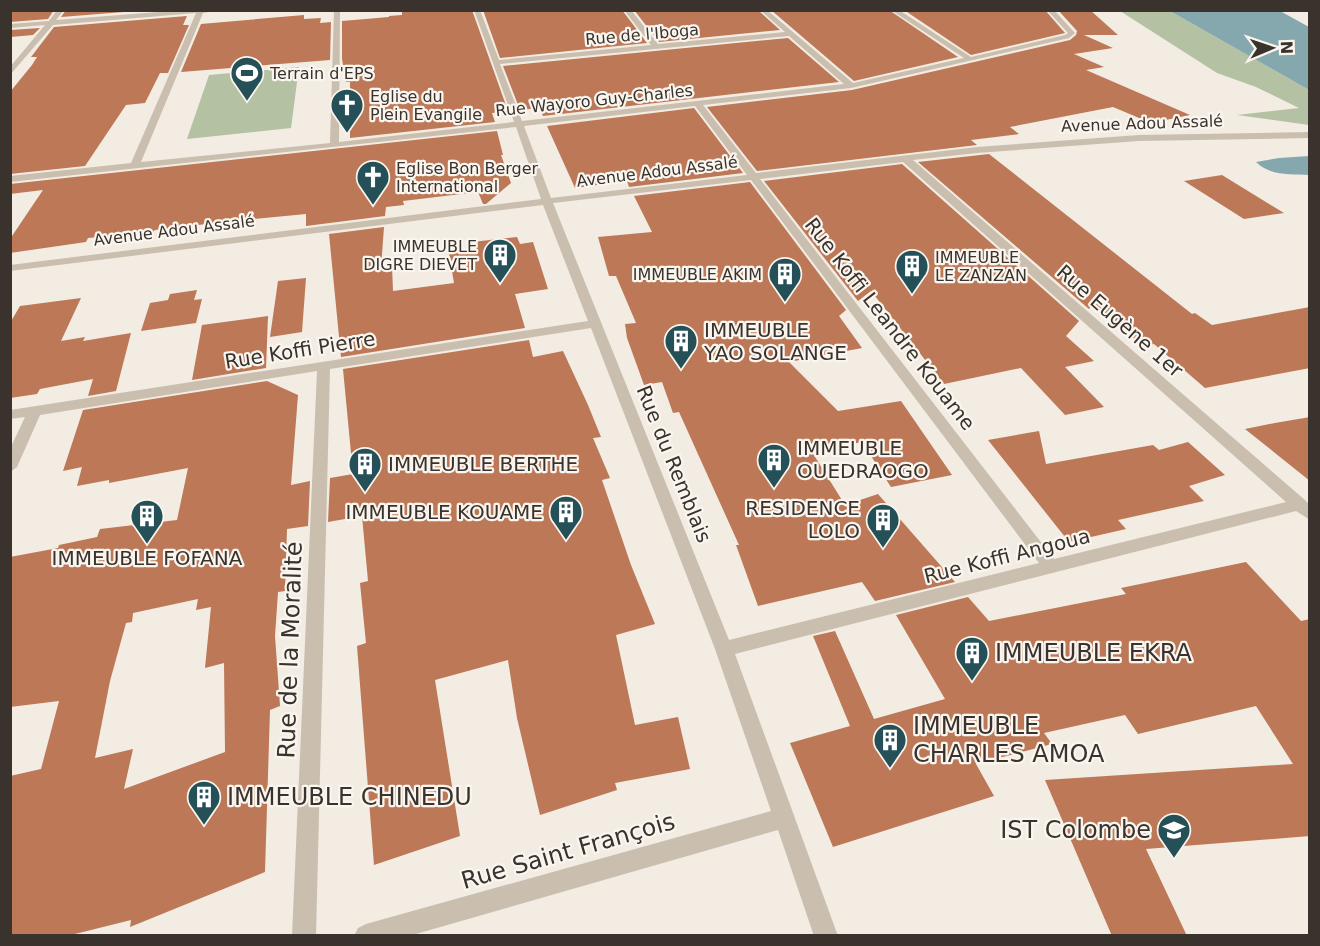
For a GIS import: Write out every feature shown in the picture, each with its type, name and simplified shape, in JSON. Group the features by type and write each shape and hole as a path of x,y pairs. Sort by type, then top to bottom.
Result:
{"street":[{"path":"10,74 14,64 61,10"},
{"path":"10,26 216,10"},
{"path":"334,145 338,10"},
{"name":"Rue du Remblais","path":"477,10 547,201 724,649 826,936"},
{"path":"627,10 656,46"},
{"path":"763,10 851,86"},
{"path":"894,10 970,59"},
{"name":"Rue Wayoro Guy-Charles","path":"10,178 334,145 851,86 1067,37 1072,33 1050,10"},
{"path":"135,165 201,11"},
{"name":"Rue de l'Iboga","path":"496,62 790,34"},
{"name":"Rue Koffi Leandre Kouame","path":"698,104 1051,567"},
{"name":"Avenue Adou Assalé","path":"10,268 751,175 905,158 1090,141 1310,135"},
{"name":"Rue Eugène 1er","path":"905,158 1304,509"},
{"name":"Rue Koffi Pierre","path":"10,415 596,324"},
{"name":"Rue de la Moralité","path":"304,936 324,367"},
{"path":"10,467 34,412"},
{"name":"Rue Koffi Angoua","path":"724,649 1051,567 1304,509"},
{"name":"Rue Saint François","path":"366,936 784,818"}],"green space":[{"path":"1120,11 1170,11 1309,90 1309,125 1237,115 1299,108 1256,87 1217,73"},
{"name":"Terrain d'EPS","path":"299,67 291,128 187,139 209,75"}],"water":[{"path":"1170,11 1280,11 1309,27 1309,90"},
{"path":"1309,156 1309,175 1274,172 1256,162 1279,158"}],"building":[{"path":"10,10 54,10 48,19 10,22"},
{"path":"66,10 149,10 61,17"},
{"path":"402,10 472,10 508,111 492,113 495,122 350,138 350,82 346,82 342,59 342,21 402,15"},
{"path":"483,10 622,10 647,43 500,58"},
{"path":"634,10 758,10 780,30 659,42"},
{"path":"771,10 889,10 958,57 854,81"},
{"path":"904,10 1045,10 1065,33 971,55"},
{"path":"1058,10 1090,10 1118,35 1084,35 1113,48 1074,54 1104,67 1086,70 1190,115 1151,123 1113,107 1010,127 1019,134 971,140 977,145 757,171 707,107 852,90 1070,40 1077,31"},
{"path":"304,15 304,19 321,18 320,23 331,22 330,60 181,72 201,24"},
{"path":"187,16 183,25 189,25 168,73 160,73 145,103 126,105 85,166 10,174 10,92 32,65 37,57 31,57 54,27"},
{"path":"40,28 33,35 10,37 10,30"},
{"path":"788,38 839,82 543,116 539,108 520,110 503,66"},
{"path":"694,108 743,173 629,187 627,181 575,188 547,126"},
{"path":"497,131 503,155 501,155 511,183 486,204 483,204 478,192 403,201 404,205 386,207 385,216 306,226 306,214 232,221 88,238 86,242 10,253 10,239 43,190 10,194 10,184"},
{"path":"989,154 1192,314 1195,313 1212,325 1310,307 1310,368 1205,388 1154,344 1143,346 1093,304 1089,309 918,162"},
{"path":"902,164 1079,321 1066,336 1094,361 1065,367 1104,407 1065,415 1021,368 944,384 871,291 858,301 764,181"},
{"path":"1222,175 1284,213 1244,219 1184,181"},
{"path":"750,182 846,310 839,316 862,348 789,362 838,411 901,401 952,475 891,487 862,442 812,452 845,505 878,494 955,582 875,601 862,582 758,606 736,545 739,545 679,412 673,413 662,382 644,385 627,338 625,324 636,323 616,276 609,276 598,237 652,232 634,196"},
{"path":"384,227 381,268 392,266 393,291 454,283 449,254 472,250 472,242 517,237 520,244 533,242 548,289 515,294 525,328 341,357 329,234"},
{"path":"306,278 302,332 270,337 278,281"},
{"path":"197,290 194,300 202,299 196,323 141,331 150,303 168,300 170,294"},
{"path":"81,298 61,341 85,337 83,341 131,333 116,391 88,396 93,379 40,389 37,394 10,398 10,323 20,306"},
{"path":"268,316 266,368 192,380 202,325"},
{"path":"529,340 533,357 563,351 588,405 601,437 593,438 610,478 602,480 631,565 655,624 616,635 635,725 678,717 690,769 615,783 617,790 540,815 517,718 508,660 435,680 460,836 374,865 357,646 366,643 360,583 368,581 362,516 328,522 330,478 353,474 343,369"},
{"path":"267,381 298,395 291,485 310,481 308,526 287,529 285,591 278,592 275,636 280,706 270,710 265,872 130,927 131,920 67,936 10,936 10,776 41,769 59,701 10,707 10,557 58,548 59,545 97,537 100,529 177,520 188,468 109,483 109,480 77,486 82,467 63,471 83,410","holes":["198,599 196,610 211,607 205,668 224,663 225,752 124,789 133,749 95,758 110,681 126,623 132,622 133,613"]},
{"path":"1310,417 1310,481 1245,429 1275,423"},
{"path":"1039,431 1046,464 1153,445 1159,450 1188,442 1225,475 1189,486 1204,501 1118,520 1126,529 1069,542 988,440"},
{"path":"1246,562 1301,621 1310,619 1310,836 1146,849 1187,936 1112,936 1045,780 1293,764 1256,706 1138,734 1125,715 1044,733 1052,744 976,764 994,796 833,847 790,743 850,726 813,636 835,631 874,719 945,699 896,615 968,597 989,621 1126,594 1121,588"}],"place":[{"name":"Terrain d'EPS","path":"247,102"},
{"name":"Eglise du Plein Evangile","path":"347,134"},
{"name":"Eglise Bon Berger International","path":"373,206"},
{"name":"IMMEUBLE DIGRE DIEVET","path":"500,284"},
{"name":"IMMEUBLE LE ZANZAN","path":"912,295"},
{"name":"IMMEUBLE AKIM","path":"785,303"},
{"name":"IMMEUBLE YAO SOLANGE","path":"681,370"},
{"name":"IMMEUBLE OUEDRAOGO","path":"774,489"},
{"name":"IMMEUBLE BERTHE","path":"365,493"},
{"name":"IMMEUBLE KOUAME","path":"566,541"},
{"name":"IMMEUBLE FOFANA","path":"147,545"},
{"name":"RESIDENCE LOLO","path":"883,549"},
{"name":"IMMEUBLE EKRA","path":"972,682"},
{"name":"IMMEUBLE CHARLES AMOA","path":"890,769"},
{"name":"IMMEUBLE CHINEDU","path":"204,826"},
{"name":"IST Colombe","path":"1174,859"}]}
